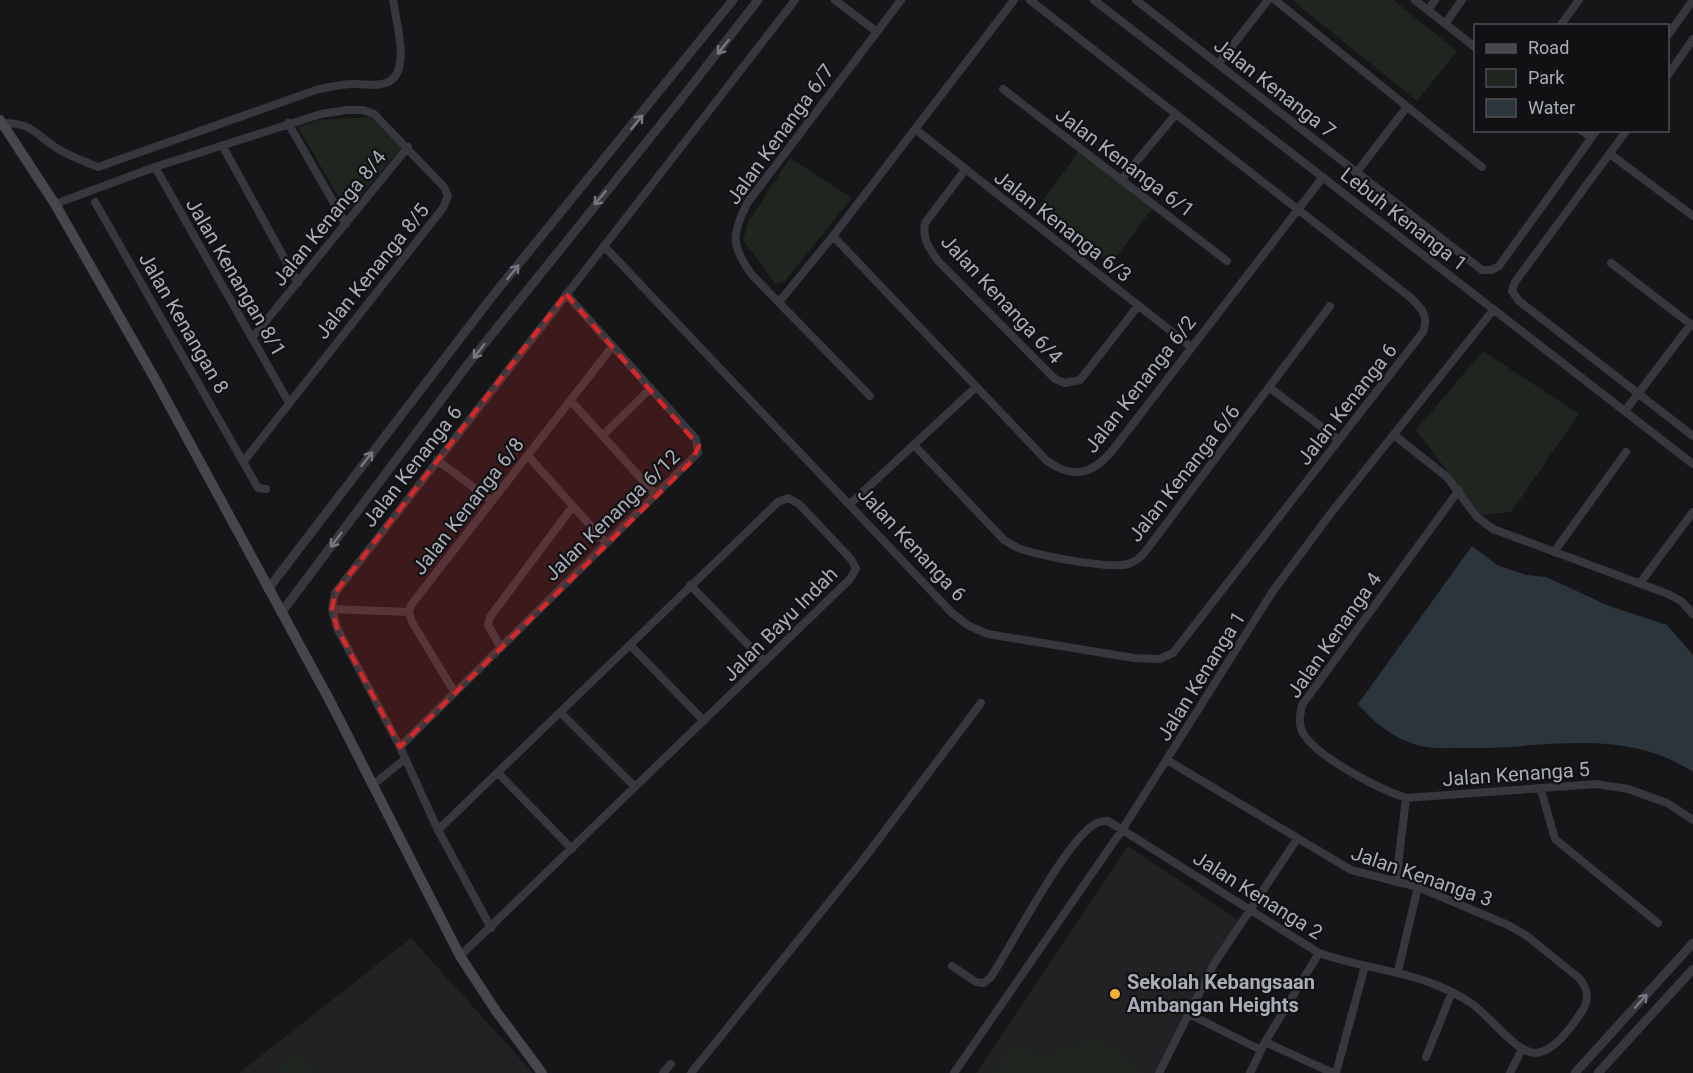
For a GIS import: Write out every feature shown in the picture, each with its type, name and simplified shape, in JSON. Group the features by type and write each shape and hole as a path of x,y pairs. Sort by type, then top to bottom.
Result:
{"main road":[{"path":"1,122 55,204 155,379 374,784 460,956 496,1011 542,1073"}],"street":[{"path":"1,122 20,123 32,128 56,148 98,166 316,90 338,85 385,84 394,79 400,70 393,0"},
{"path":"268,589 491,298 681,68 733,0"},
{"path":"281,613 468,364 758,0"},
{"path":"604,246 795,0"},
{"path":"836,0 877,32"},
{"name":"Jalan Kenanga 6/7","path":"870,396 740,258 734,241 737,221 748,202 902,0"},
{"path":"779,302 833,236 1014,0"},
{"name":"Jalan Kenanga 6","path":"332,609 336,593 345,578 604,246 851,503 952,613 969,626 988,634 1134,658 1159,659 1173,653 1424,332 1427,322 1424,311 1410,297 1030,0"},
{"name":"Lebuh Kenanga 1","path":"1094,0 1693,464"},
{"name":"Jalan Kenanga 7","path":"1136,0 1482,270 1492,270 1499,266 1591,138"},
{"path":"1218,64 1268,0"},
{"path":"1275,0 1482,168"},
{"path":"1415,0 1474,46"},
{"path":"1428,10 1435,0"},
{"path":"1445,24 1462,0"},
{"path":"1561,24 1579,0"},
{"path":"1669,33 1693,0"},
{"path":"1669,74 1693,39"},
{"name":"Jalan Kenanga 6/1","path":"1004,89 1227,261"},
{"path":"1356,173 1406,108"},
{"name":"Jalan Kenanga 8/5","path":"55,204 155,167 288,123 321,114 363,110 374,114 444,187 448,196 444,208 244,461"},
{"path":"1121,180 1176,114"},
{"path":"288,123 346,224"},
{"name":"Jalan Kenanga 6/3","path":"915,129 1191,347"},
{"path":"1584,132 1591,138 1596,132"},
{"path":"1626,132 1515,282 1512,291 1519,301 1693,436"},
{"path":"222,145 298,283"},
{"name":"Jalan Kenanga 8/4","path":"252,338 408,147"},
{"path":"1610,154 1692,212"},
{"name":"Jalan Kenangan 8/1","path":"155,167 289,402"},
{"name":"Jalan Kenanga 6/4","path":"965,170 925,223 923,233 927,245 938,261 1055,379 1065,383 1080,380 1138,306"},
{"name":"Jalan Kenanga 6/2","path":"833,236 1047,461 1059,470 1077,473 1093,469 1102,462 1323,177"},
{"name":"Jalan Kenangan 8","path":"95,202 258,488 266,489"},
{"path":"1611,263 1692,325 1625,411"},
{"name":"Jalan Kenanga 6/12","path":"400,747 698,453 699,446 651,388 566,294"},
{"name":"Jalan Kenanga 6/6","path":"914,445 1004,540 1018,548 1112,565 1129,564 1142,556 1330,306"},
{"name":"Jalan Kenanga 1","path":"954,1073 1122,830 1273,591 1494,309"},
{"name":"Jalan Kenanga 6/8","path":"409,612 411,605 529,457 612,347"},
{"path":"851,503 976,387"},
{"path":"603,435 651,388"},
{"path":"1270,388 1339,441"},
{"path":"572,401 656,495"},
{"path":"1394,435 1459,490 1478,517 1493,529 1640,583 1681,601 1693,614"},
{"path":"1554,552 1626,452"},
{"path":"529,457 606,543"},
{"path":"437,460 492,501"},
{"name":"Jalan Kenanga 4","path":"1406,798 1390,793 1324,754 1302,731 1299,718 1302,705 1459,490"},
{"name":"Jalan Bayu Indah","path":"438,830 778,502 788,498 799,504 851,559 856,569 850,579 460,956"},
{"path":"501,648 488,626 490,617 573,506"},
{"path":"1640,583 1693,512"},
{"path":"690,585 765,662"},
{"path":"455,693 412,622 409,612 332,609 337,627 400,747 438,830 491,928"},
{"path":"630,645 704,721"},
{"path":"691,1073 863,860 981,703"},
{"path":"560,712 635,787"},
{"path":"374,784 405,759"},
{"name":"Jalan Kenanga 3","path":"1167,760 1351,870 1418,888 1508,925 1527,936 1579,978 1586,986 1586,1004 1567,1030 1541,1052 1522,1049"},
{"path":"498,773 572,849"},
{"name":"Jalan Kenanga 5","path":"1406,798 1541,790 1596,784 1628,789 1667,803 1693,820"},
{"path":"1541,790 1555,839 1658,923"},
{"path":"1396,882 1406,798"},
{"name":"Jalan Kenanga 2","path":"952,966 976,982 984,983 1009,949 1053,875 1093,824 1108,820 1319,953 1365,966 1398,971 1452,992 1484,1012 1522,1049"},
{"path":"1159,1073 1187,1013 1250,909 1297,839"},
{"path":"1398,971 1418,888"},
{"path":"1577,1073 1693,943"},
{"path":"1250,1073 1265,1042 1319,953"},
{"path":"1265,1042 1334,1073 1365,966"},
{"path":"1602,1072 1693,969"},
{"path":"1426,1057 1452,992"},
{"path":"1187,1013 1261,1050"},
{"path":"1601,1044 1597,1060 1602,1072"},
{"path":"1510,1073 1522,1049"},
{"path":"663,1073 671,1064"},
{"path":"1577,1073 1589,1068 1602,1072"}],"highlighted area":[{"path":"566,294 699,446 691,462 400,747 337,628 332,609 335,593"}],"shaded area":[{"name":"Sekolah Kebangsaan Ambangan Heights","path":"1128,846 1241,922 1158,1073 976,1073"},
{"path":"411,938 533,1073 239,1073"}],"green space":[{"path":"1292,0 1393,0 1457,51 1417,101"},
{"path":"370,117 401,148 347,212 298,127 319,120"},
{"path":"1079,151 1153,207 1111,264 1037,208"},
{"path":"790,158 852,198 784,282 775,284 743,240 748,222"},
{"path":"1483,351 1579,414 1511,512 1481,515 1416,430"},
{"path":"1095,1037 1142,1069 1140,1073 994,1073 1016,1042 1042,1059"},
{"path":"298,1051 316,1073 283,1073 278,1068"}],"water":[{"path":"1472,546 1497,565 1526,575 1546,577 1609,606 1667,625 1693,655 1693,772 1665,758 1637,749 1609,744 1580,743 1492,748 1426,747 1394,735 1358,704"}],"place":[{"name":"Sekolah Kebangsaan Ambangan Heights","path":"1115,994"}]}
